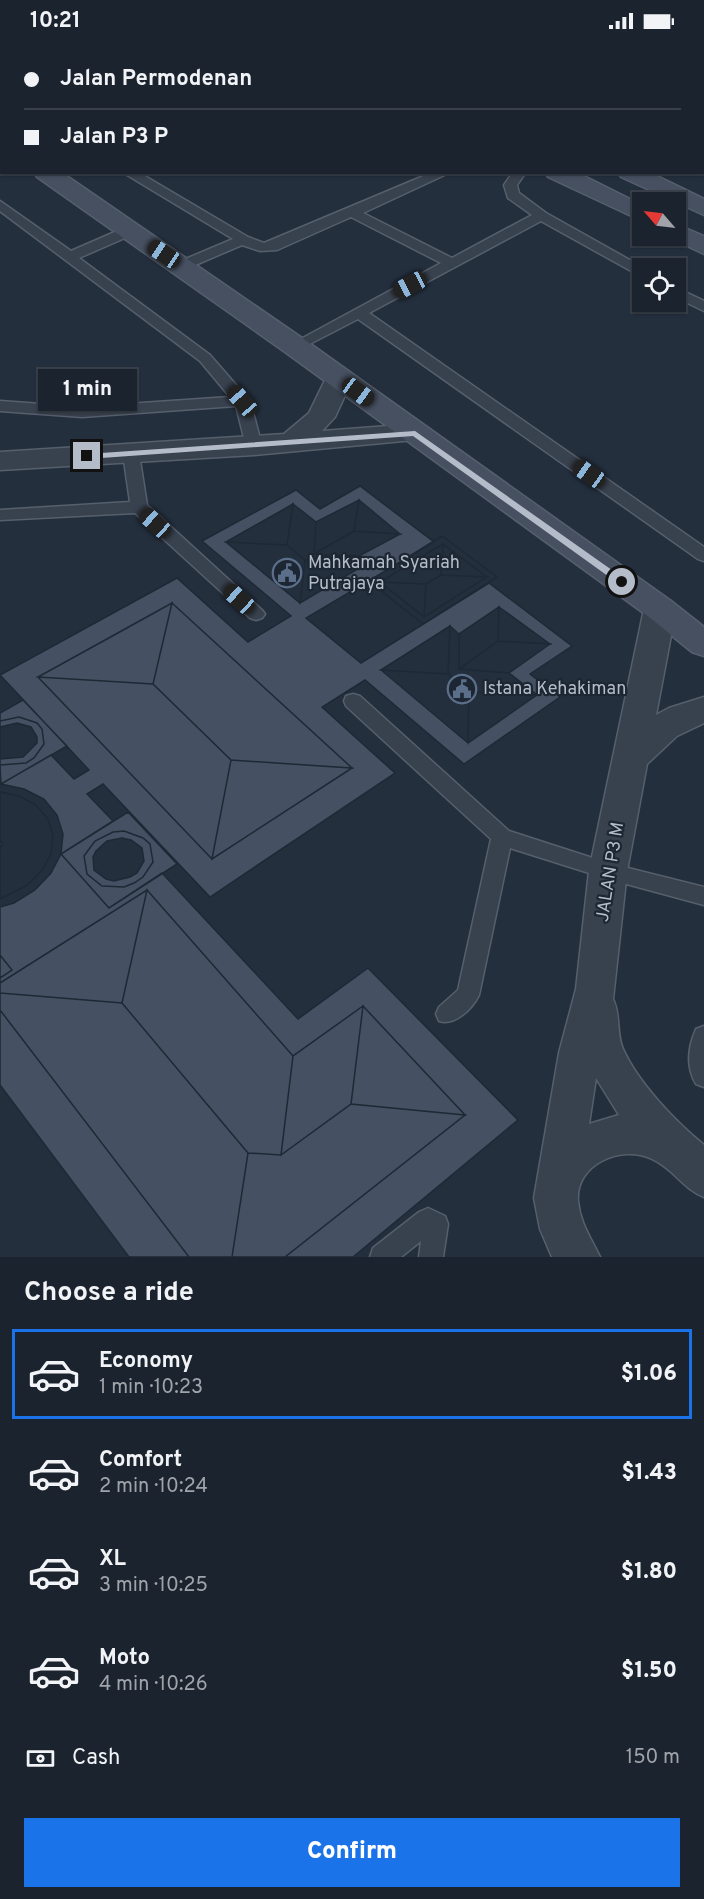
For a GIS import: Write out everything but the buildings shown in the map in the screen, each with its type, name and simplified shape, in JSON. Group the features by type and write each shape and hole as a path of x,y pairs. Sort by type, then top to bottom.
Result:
{"street":[{"path":"48,174 295,346 660,609 704,644"},
{"path":"560,174 632,209"},
{"path":"633,174 704,208"},
{"path":"686,237 704,246"},
{"path":"292,443 321,417 339,378"},
{"path":"0,461 254,446 415,433"},
{"name":"JALAN P3 M","path":"577,1257 567,1244 558,1221 556,1198 579,1053 596,989 608,871 633,756 660,609"},
{"path":"633,756 668,723 683,715 704,710"},
{"name":"JALAN P3 M","path":"596,989 602,1052 631,1098 697,1169"},
{"name":"JALAN P3 M","path":"560,1177 572,1158 588,1145 609,1137 631,1134 654,1138 697,1169"}],"lane":[{"path":"131,174 255,247 263,249 353,213 441,174"},
{"path":"512,174 510,185 513,195 541,216 632,267"},
{"path":"0,205 205,358 242,401 254,446"},
{"path":"353,213 452,263"},
{"path":"295,346 541,216"},
{"path":"69,257 129,231"},
{"path":"181,266 243,240"},
{"path":"686,297 704,307"},
{"path":"358,312 704,555"},
{"path":"0,406 82,412 242,401"},
{"path":"131,454 139,507 256,614"},
{"path":"0,515 139,507"},
{"path":"353,701 502,837 608,871 704,896"},
{"path":"447,1014 468,995 502,837"},
{"path":"704,1036 700,1072 704,1077"},
{"path":"382,1257 428,1220 436,1224 437,1229 431,1257"}],"place":[{"name":"Mahkamah Syariah Putrajaya","path":"287,573"},
{"name":"Istana Kehakiman","path":"462,689"}],"route":[{"path":"87,456 415,433 622,582"}]}
